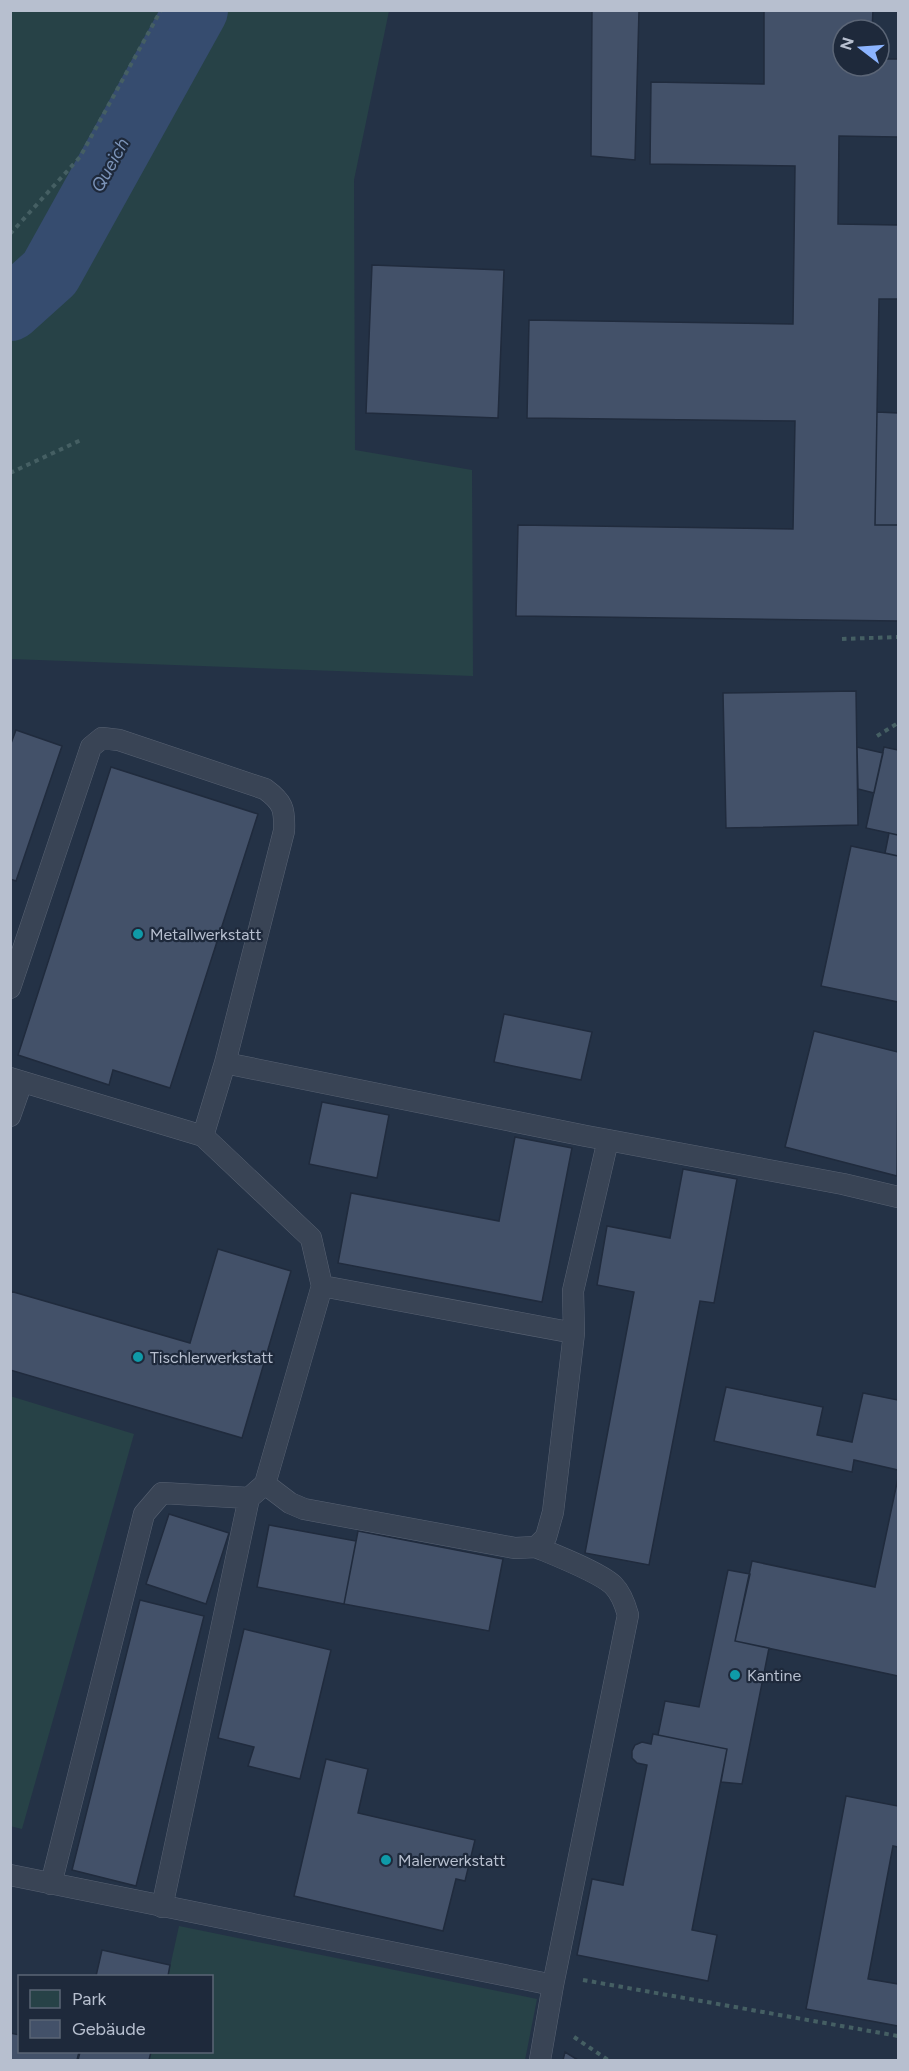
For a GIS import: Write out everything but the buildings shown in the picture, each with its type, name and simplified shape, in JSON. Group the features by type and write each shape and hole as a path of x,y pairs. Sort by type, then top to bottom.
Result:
{"lane":[{"path":"10,988 91,747 102,738 119,740 265,789 276,797 285,812 284,831 225,1063 203,1136"},
{"path":"225,1063 608,1140 843,1184 898,1197"},
{"path":"10,1116 16,1080 203,1136 311,1238 322,1286 265,1484 249,1498 162,1907"},
{"path":"536,1547 546,1537 553,1512 574,1333 573,1291 608,1140"},
{"path":"322,1286 574,1333"},
{"path":"265,1484 290,1503 304,1509 515,1548 536,1547 599,1576 612,1585 624,1602 628,1615 554,1980 540,2061"},
{"path":"51,1884 144,1514 162,1493 249,1498"},
{"path":"10,1875 162,1907 554,1980"}],"path":[{"path":"10,234 80,157 161,10"},
{"path":"10,473 81,440"},
{"path":"842,639 898,637"},
{"path":"877,736 898,723"},
{"path":"554,1980 898,2036"},
{"path":"547,2018 608,2061"}],"green space":[{"path":"10,11 389,11 354,180 355,450 472,470 473,676 11,659"},
{"path":"10,1396 134,1434 22,1829 10,1826"},
{"path":"179,1926 537,1999 525,2060 149,2060 151,2053 213,2053 213,1975 168,1975"}],"waterway":[{"name":"Queich","path":"10,309 50,273 196,10"}],"place":[{"name":"Metallwerkstatt","path":"138,934"},
{"name":"Tischlerwerkstatt","path":"138,1357"},
{"name":"Kantine","path":"735,1675"},
{"name":"Malerwerkstatt","path":"386,1860"}]}
